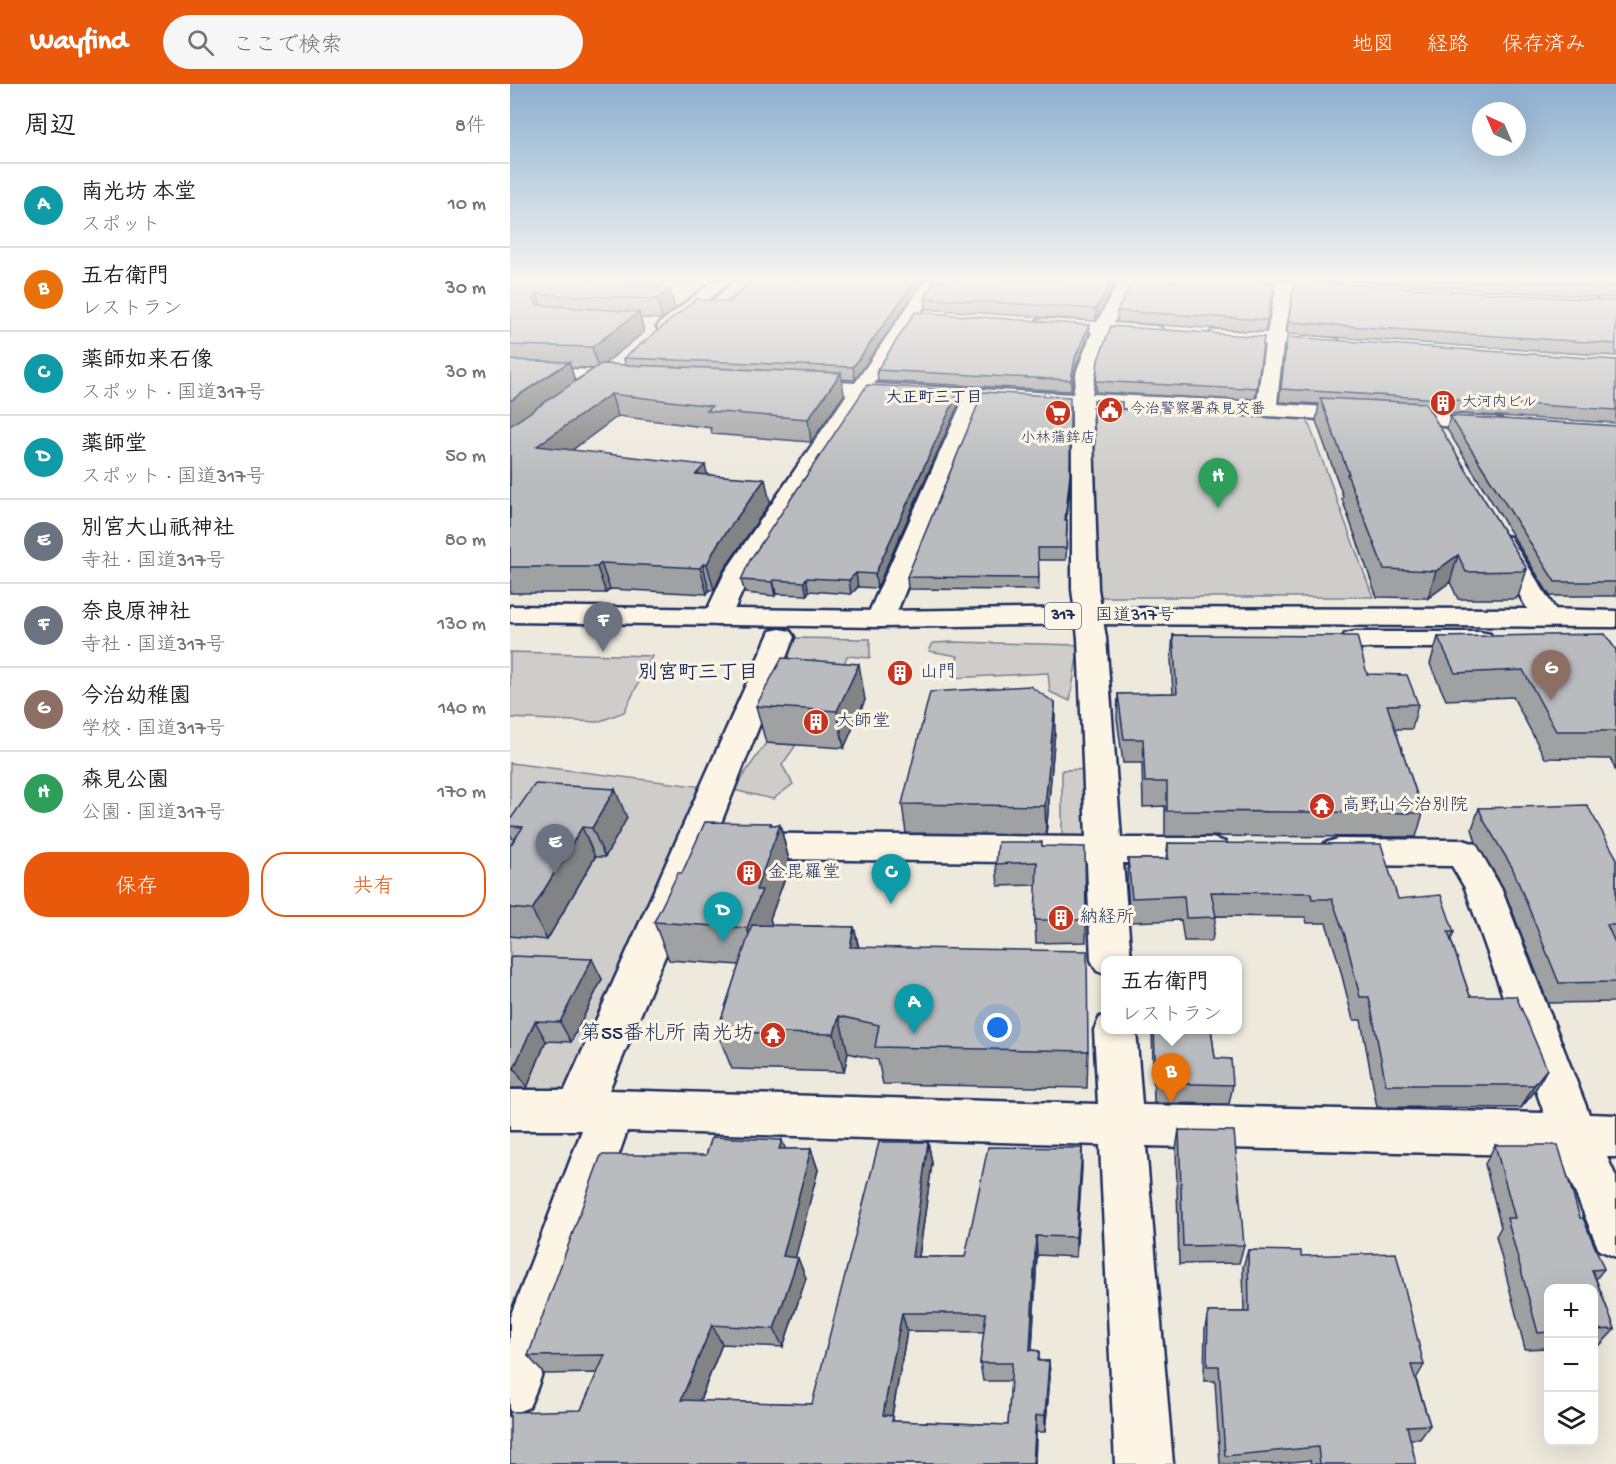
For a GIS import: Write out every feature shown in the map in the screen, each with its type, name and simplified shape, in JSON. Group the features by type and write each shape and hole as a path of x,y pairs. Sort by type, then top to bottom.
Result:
{"main road":[{"path":"718,617 738,572 891,345"},
{"path":"1096,345 1083,386 1082,401 1085,589 1090,627 1111,956"},
{"path":"1266,409 1274,345"},
{"path":"576,396 622,362"},
{"path":"510,373 651,378"},
{"path":"780,385 1266,409 1434,429 1510,424"},
{"path":"880,619 975,394"},
{"path":"1487,518 1546,617"},
{"name":"国道317号","path":"510,614 880,619 1616,641"},
{"name":"国道317号","path":"510,634 780,636 1546,617 1616,619"},
{"path":"510,1388 595,1110 694,846 780,636"},
{"path":"694,846 1247,851"},
{"path":"1307,851 1462,853 1483,888 1596,1136 1616,1233"},
{"path":"1115,1034 1143,1464"},
{"path":"510,1110 595,1110 1596,1136"}],"shaded area":[{"path":"1094,406 1307,419 1373,597 1099,597 1090,408"},
{"path":"789,638 870,639 870,658 847,656 836,685 771,683"},
{"path":"933,643 1079,645 1070,701 1050,692 1048,673 951,678 958,656 929,651"},
{"path":"510,652 652,656 624,712 598,722 510,718"},
{"path":"766,743 796,745 782,765 793,784 773,799 733,790"},
{"path":"510,763 704,787 563,1107 510,1105"},
{"path":"1093,769 1096,833 1085,844 1062,839 1062,770"}],"building":[{"path":"526,345 594,345 592,347"},
{"path":"639,345 869,345 853,367 624,358"},
{"path":"893,345 1080,345 1075,358 1071,380 877,370"},
{"path":"1104,345 1263,345 1257,388 1096,381 1098,360"},
{"path":"1286,345 1407,345 1616,360 1616,410 1281,389"},
{"path":"510,360 569,362 510,401"},
{"path":"601,364 841,373 808,419 707,411 712,406 611,394 537,446 705,465 696,474 765,479 717,545 707,564 703,564 700,568 601,563 597,567 510,567 510,426"},
{"path":"867,385 959,390 875,574 856,573 849,580 806,578 804,582 773,580 772,582 741,580 750,560"},
{"path":"983,392 1070,397 1070,475 1065,520 1067,520 1066,548 1038,548 1039,578 907,577"},
{"path":"1320,398 1425,403 1527,569 1524,569 1525,571 1466,572 1458,555 1436,571 1384,569"},
{"path":"1094,400 1122,402 1122,406 1095,405"},
{"path":"1450,416 1616,426 1616,582 1555,582"},
{"path":"1605,634 1616,650 1616,731 1556,731 1523,670 1455,673 1438,637"},
{"path":"1173,635 1357,636 1367,674 1407,675 1418,704 1387,705 1423,813 1167,811 1167,782 1145,782 1143,739 1124,739 1118,694 1177,693"},
{"path":"782,658 859,664 837,711 756,706"},
{"path":"1030,686 1055,703 1045,806 902,804 930,692"},
{"path":"535,784 615,789 592,828 582,827 532,910 510,908 510,846 523,827 510,826 510,820"},
{"path":"1587,805 1616,857 1616,925 1607,925 1616,945 1616,982 1559,983 1512,867 1484,821 1479,808"},
{"path":"705,822 780,825 756,890 762,890 747,928 654,922 678,873 682,873"},
{"path":"998,842 1042,842 1042,846 1085,847 1086,920 1035,920 1037,862 996,864"},
{"path":"1168,843 1381,844 1398,899 1441,895 1454,932 1448,932 1470,996 1516,996 1547,1069 1534,1085 1386,1085 1369,997 1360,997 1345,936 1332,899 1312,899 1311,893 1211,892 1216,917 1186,918 1184,896 1132,898 1128,859 1168,859"},
{"path":"752,925 854,927 850,947 1087,951 1088,1051 875,1047 879,1025 839,1016 834,1034 717,1032"},
{"path":"512,956 592,959 560,1022 535,1021 514,1068 510,1068 510,959"},
{"path":"1154,1034 1212,1034 1215,1058 1231,1059 1233,1085 1156,1083"},
{"path":"1179,1130 1234,1131 1244,1245 1183,1246"},
{"path":"712,1137 782,1140 779,1149 811,1149 783,1256 798,1258 774,1329 712,1325 681,1400 812,1404 879,1142 928,1142 912,1257 965,1257 988,1147 1082,1148 1076,1237 1036,1236 1030,1350 1039,1351 1038,1361 1049,1361 1045,1415 1036,1416 1033,1464 510,1464 510,1412 581,1410 605,1355 528,1356 601,1155 706,1155","holes":["902,1313 986,1313 980,1363 1012,1363 1008,1425 892,1421 893,1416 883,1415"]},
{"path":"1495,1145 1558,1145 1580,1218 1583,1218 1604,1269 1592,1270 1597,1284 1544,1284 1544,1332 1538,1333 1507,1218 1515,1218"},
{"path":"1248,1250 1301,1251 1301,1256 1396,1253 1424,1365 1411,1365 1430,1425 1407,1426 1416,1464 1320,1464 1318,1447 1225,1456 1219,1366 1207,1366 1208,1312 1249,1312"},
{"path":"1598,1285 1615,1329 1598,1330"}],"place":[{"name":"大河内ビル","path":"1443,403"},
{"name":"今治警察署森見交番","path":"1110,410"},
{"name":"小林蒲鉾店","path":"1058,413"},
{"name":"森見公園","path":"1218,508"},
{"name":"奈良原神社","path":"603,652"},
{"name":"山門","path":"900,673"},
{"name":"今治幼稚園","path":"1551,700"},
{"name":"大師堂","path":"816,722"},
{"name":"高野山今治別院","path":"1322,806"},
{"name":"金毘羅堂","path":"749,873"},
{"name":"別宮大山祇神社","path":"555,874"},
{"name":"薬師如来石像","path":"891,904"},
{"name":"納経所","path":"1061,918"},
{"name":"薬師堂","path":"723,942"},
{"name":"南光坊 本堂","path":"914,1034"},
{"name":"第55番札所 南光坊","path":"773,1035"},
{"name":"五右衛門","path":"1171,1103"}],"district":[{"name":"大正町三丁目","path":"934,399"},
{"name":"別宮町三丁目","path":"698,674"}]}
